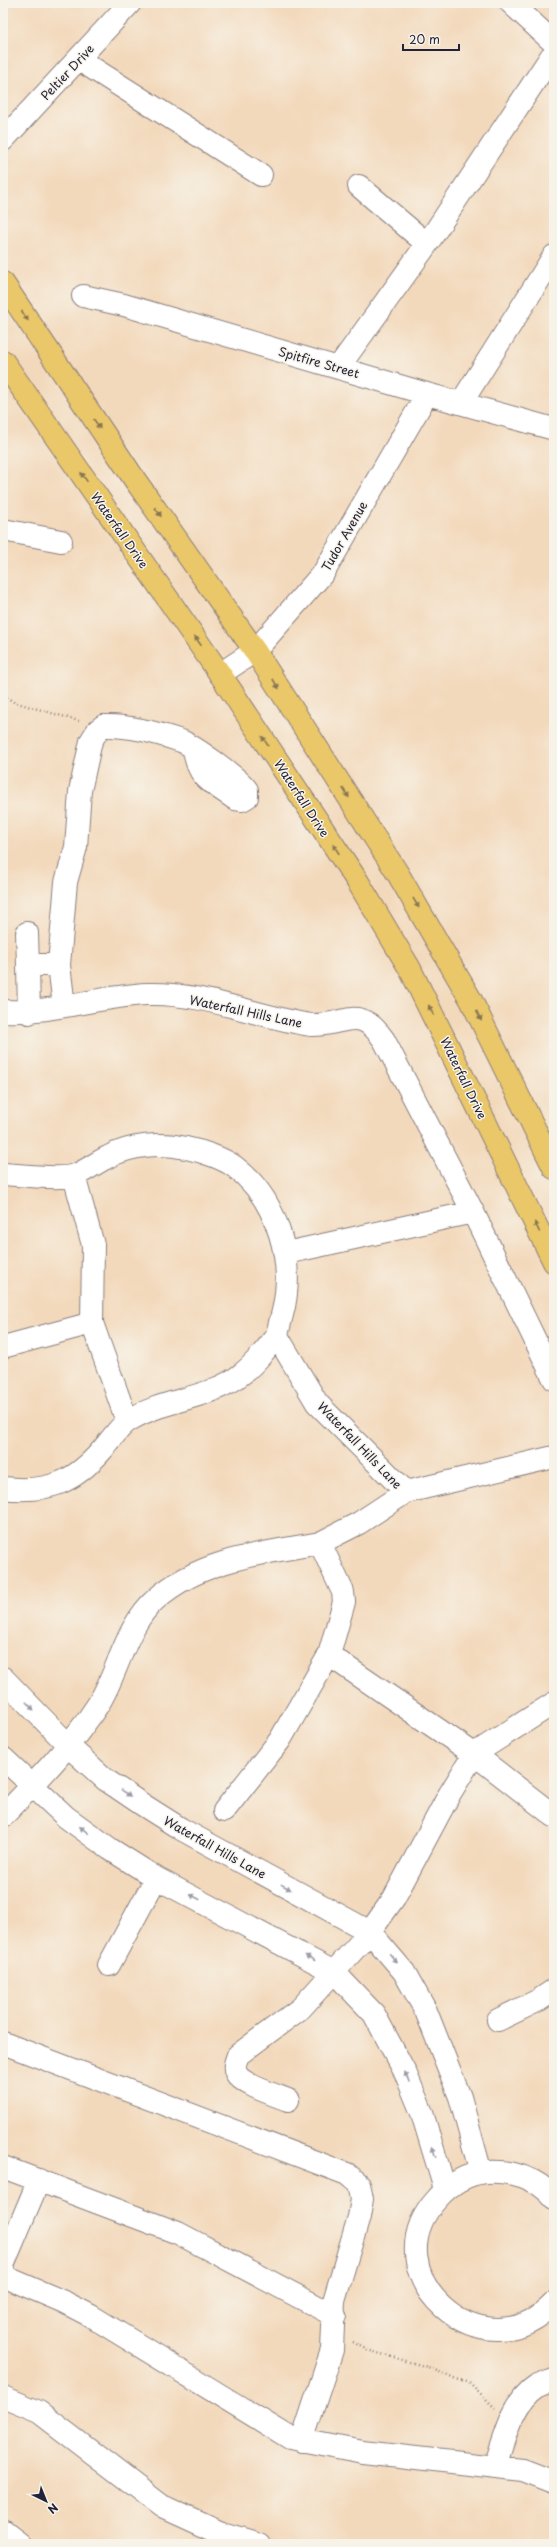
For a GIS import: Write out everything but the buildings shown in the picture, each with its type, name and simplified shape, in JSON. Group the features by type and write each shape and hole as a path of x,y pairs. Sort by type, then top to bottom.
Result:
{"main road":[{"path":"3,283 135,480 255,651 435,936 471,1000 554,1168"},
{"name":"Waterfall Drive","path":"3,361 220,674 358,882 410,969 554,1262"}],"street":[{"name":"Peltier Drive","path":"3,140 130,3"},
{"path":"511,3 554,43"},
{"path":"338,368 427,244 554,52"},
{"path":"78,59 261,175"},
{"path":"359,186 427,244"},
{"path":"461,403 554,256"},
{"name":"Spitfire Street","path":"83,296 124,305 427,394 554,429"},
{"name":"Tudor Avenue","path":"220,674 255,651 324,572 427,394"},
{"path":"3,530 61,541"},
{"path":"64,1006 59,965 66,882 76,847 80,791 92,741 98,730 103,726 115,726 183,742 194,749"},
{"path":"27,933 29,1013"},
{"path":"28,965 59,965"},
{"name":"Waterfall Hills Lane","path":"3,1011 29,1013 64,1006 147,994 176,996 212,1002 311,1025 324,1025 352,1018 365,1020 376,1028 384,1040 473,1212 554,1379"},
{"path":"3,1174 74,1176 128,1148 150,1146 185,1147 215,1158 234,1166 254,1186 270,1212 286,1253 288,1281 285,1304 276,1336 244,1372 232,1381 213,1392 167,1403 127,1421 91,1464 72,1478 45,1489 3,1488"},
{"path":"74,1176 93,1245 92,1323 127,1421"},
{"path":"286,1253 473,1212"},
{"path":"3,1346 92,1323"},
{"name":"Waterfall Hills Lane","path":"276,1336 317,1403 406,1492"},
{"name":"Waterfall Hills Lane","path":"3,1816 69,1747 102,1697 127,1641 156,1599 188,1578 219,1563 320,1543 359,1523 406,1492 554,1457"},
{"path":"224,1811 280,1740 329,1655 344,1602 343,1592 320,1543"},
{"path":"329,1655 474,1754 554,1816"},
{"name":"Waterfall Hills Lane","path":"3,1678 69,1747 106,1780 181,1830 370,1932 404,1972 418,1994 460,2098 481,2173"},
{"path":"288,2100 242,2080 236,2073 234,2065 238,2055 301,2008 370,1932 394,1898 449,1795 474,1754 554,1703"},
{"path":"3,1758 66,1817 110,1850 156,1878 334,1972 374,2014 405,2072 422,2114 445,2189"},
{"path":"109,1965 156,1878"},
{"path":"498,2020 539,2000 554,1990"},
{"path":"3,2043 347,2174 359,2184 362,2199 359,2217 334,2301 334,2324 327,2369 302,2440"},
{"path":"3,2167 178,2233 334,2324"},
{"path":"554,2198 534,2181 517,2174 499,2171 481,2173 462,2178 445,2189 430,2206 424,2219 416,2248 419,2271 428,2291 442,2309 461,2321 483,2328 505,2328 527,2322 554,2303"},
{"path":"3,2265 39,2180"},
{"path":"3,2276 64,2302 91,2316 263,2423 290,2438 363,2452 523,2470 554,2482"},
{"path":"495,2466 513,2419 523,2400 536,2387 554,2380"},
{"path":"3,2397 39,2412 162,2506 219,2532 259,2544"},
{"path":"3,2531 20,2544"}],"path":[{"path":"3,695 14,702 74,719 98,730"},
{"path":"334,2324 367,2350 431,2368 454,2379 468,2382 481,2392 493,2407 513,2419"}]}
